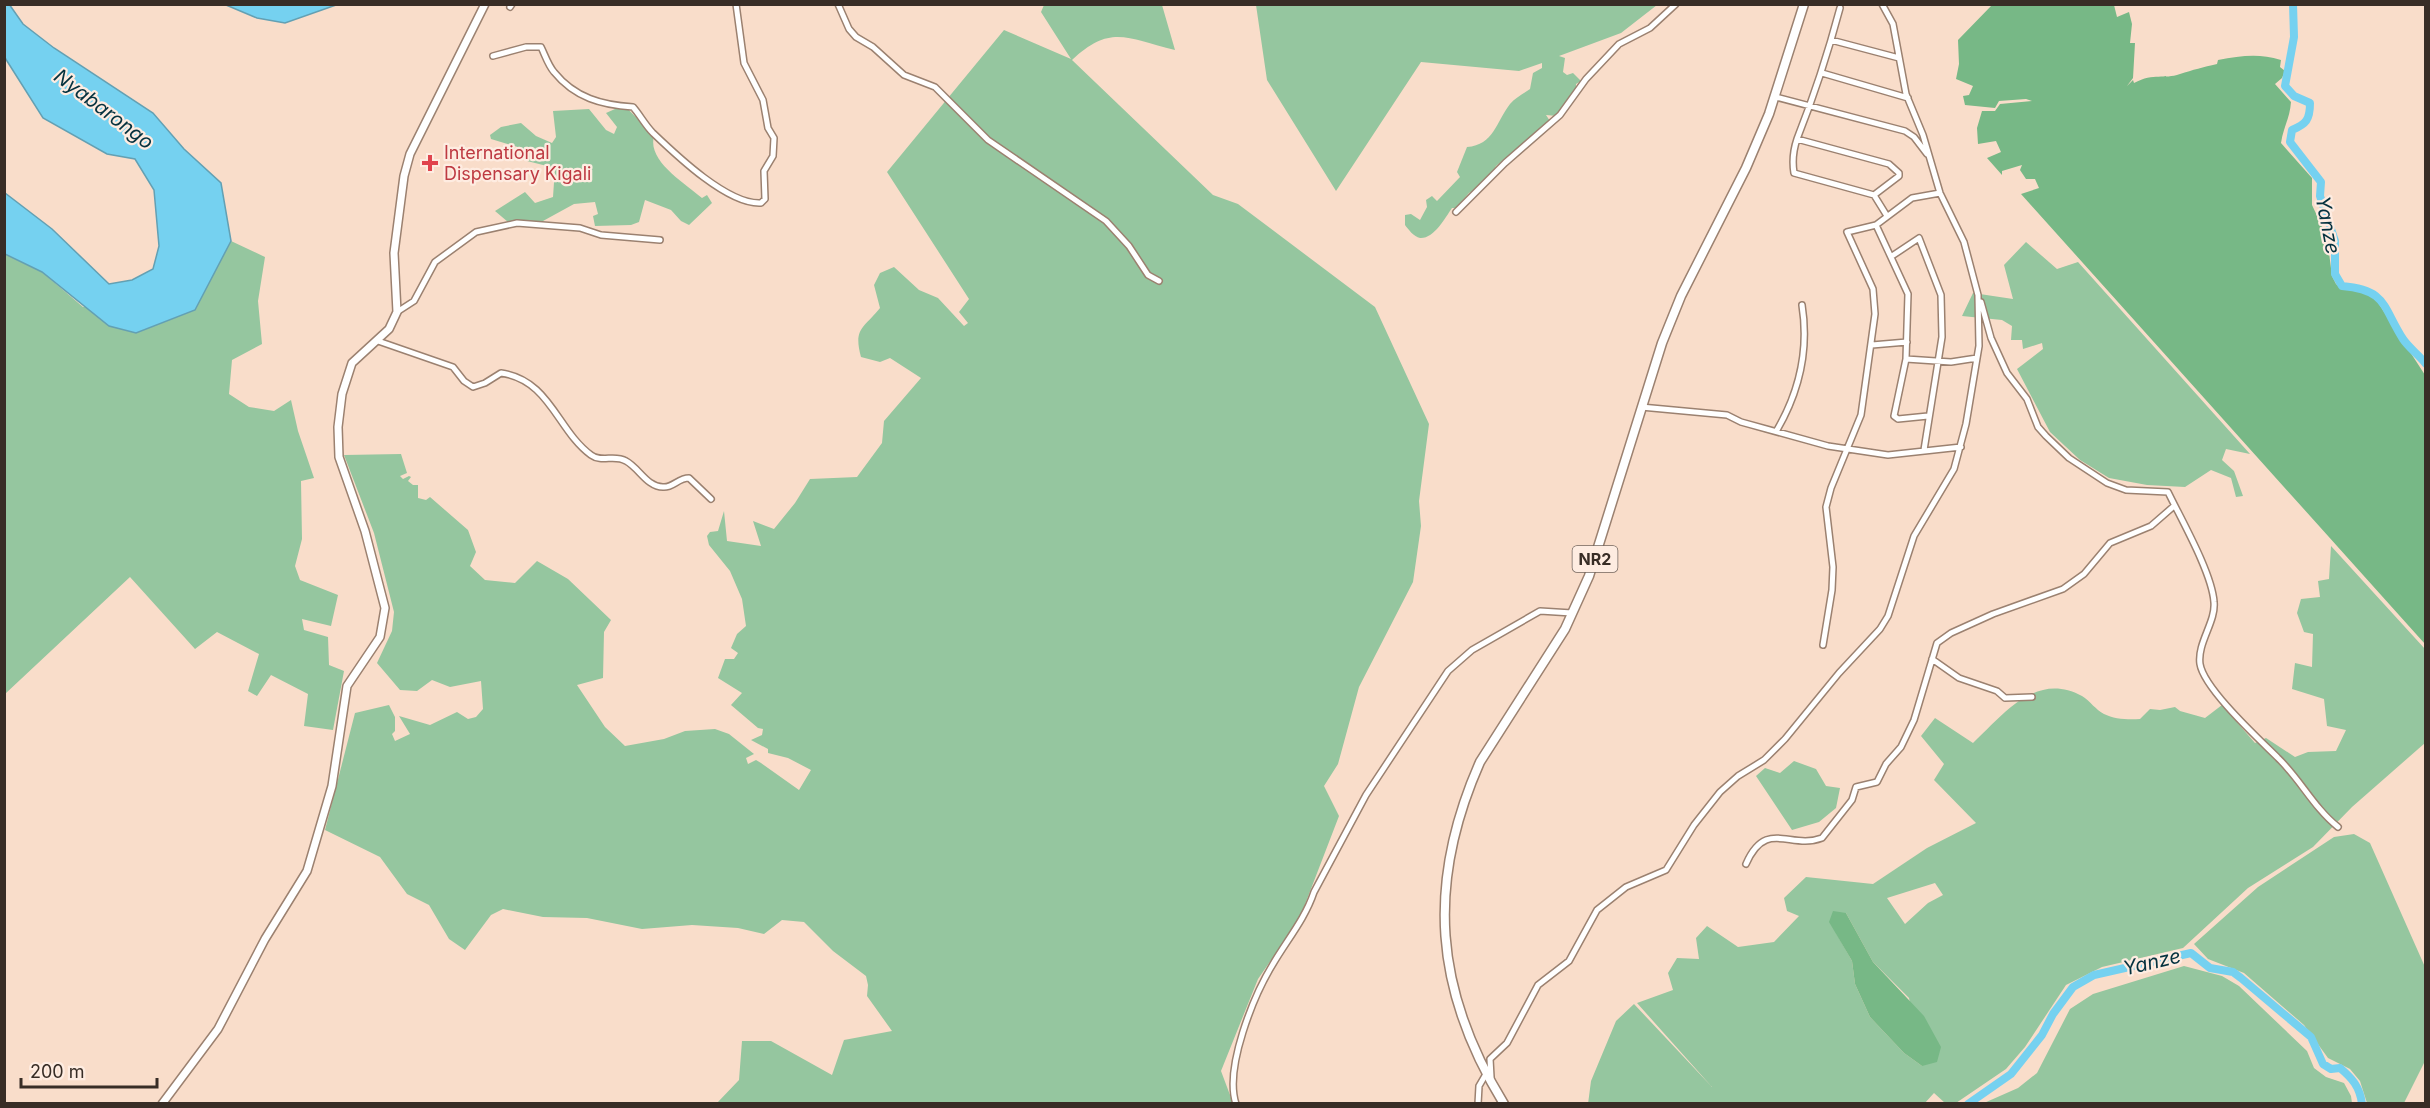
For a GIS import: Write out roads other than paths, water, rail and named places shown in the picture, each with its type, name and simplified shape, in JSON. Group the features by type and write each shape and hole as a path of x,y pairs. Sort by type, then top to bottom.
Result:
{"highway":[{"name":"NR2","path":"1504,1104 1486,1074 1461,1018 1450,974 1444,899 1449,854 1470,784 1480,762 1556,643 1572,613 1598,550 1641,407 1681,296 1746,168 1776,97 1804,4"}],"main road":[{"path":"162,1104 218,1029 265,939 307,871 332,786 347,686 355,671 375,645 384,627 383,597 365,531 343,473 337,447 342,394 348,371 359,353 378,341 389,329 397,312 394,253 404,176 410,154 485,4"}],"street":[{"path":"493,56 518,49 541,47 554,73 572,89 603,104 633,107 651,131 718,188 747,202 761,203 765,199 764,171 773,156 774,138 768,128 763,100 744,63 736,4"},
{"path":"838,4 849,29 856,37 873,47 904,75 935,87 988,140 1043,176 1068,197 1106,220 1129,246 1148,275 1159,281"},
{"path":"1456,212 1505,163 1560,115 1586,79 1620,44 1650,28 1676,4"},
{"path":"1882,4 1893,24 1908,98 1931,160 1940,193 1964,242 1991,338 2007,373 2028,399 2038,426 2069,458 2107,483 2126,490 2168,492 2205,573 2214,602 2200,664 2203,671 2211,685 2262,746 2277,758 2319,809 2338,827"},
{"path":"1840,8 1822,73 1797,139 1792,162 1794,172 1874,195 1887,216"},
{"path":"1832,40 1899,58"},
{"path":"1822,73 1908,98"},
{"path":"1776,97 1905,131 1914,136 1931,160"},
{"path":"1797,139 1889,164 1899,172 1899,177 1874,195"},
{"path":"1823,645 1832,590 1833,567 1826,507 1846,449 1855,434 1861,415 1872,345 1874,296 1847,232 1876,225 1912,198 1940,193"},
{"path":"397,312 414,301 435,262 476,232 517,223 580,228 601,235 660,240"},
{"path":"1876,225 1908,294 1906,359 1894,416 1898,419 1928,416"},
{"path":"1892,256 1919,238 1941,295 1942,337 1924,450"},
{"path":"1491,1083 1490,1059 1508,1043 1538,985 1569,961 1597,910 1626,887 1666,870 1694,825 1720,792 1738,776 1764,760 1785,739 1839,673 1885,622 1914,536 1950,478 1961,447 1977,358 1980,328 1978,295"},
{"path":"1777,430 1790,407 1798,379 1804,339 1802,305"},
{"path":"378,341 453,367 473,387 501,373 527,382 546,398 583,449 592,456 601,460 622,459 656,486 668,487 680,479 689,478 711,499"},
{"path":"1872,345 1907,342"},
{"path":"1906,359 1938,362 1977,358"},
{"path":"1641,407 1726,415 1741,422 1846,449 1888,455 1961,447"},
{"path":"1746,864 1753,850 1768,838 1822,838 1852,800 1856,787 1877,782 1908,734 1937,644 1951,633 1993,614 2063,589 2084,574 2110,543 2151,526 2174,506"},
{"path":"1236,1104 1232,1074 1257,994 1273,964 1309,908 1314,892 1366,795 1409,734 1433,692 1463,656 1540,611 1572,613"},
{"path":"1932,659 1959,678 1997,691 2005,698 2032,697"},
{"path":"1478,1104 1479,1086 1486,1074"}],"water":[{"name":"Nyabarongo","path":"9,4 23,24 54,48 153,113 184,149 221,183 231,241 195,310 136,333 109,326 42,272 5,254 5,193 52,229 109,284 132,280 153,269 159,246 154,190 135,159 107,154 43,118 7,61 4,56 4,5"},
{"path":"226,5 336,5 285,23 257,18"}],"waterway":[{"name":"Yanze","path":"2293,4 2294,37 2285,86 2294,96 2310,103 2308,117 2301,126 2292,130 2290,142 2321,182 2320,196 2335,241 2335,274 2342,286 2368,291 2376,296 2382,302 2403,339 2426,364"},
{"name":"Yanze","path":"1968,1104 2011,1074 2042,1035 2053,1014 2073,987 2094,975 2191,953 2210,968 2233,972 2311,1037 2323,1064 2331,1069 2340,1068 2355,1083 2362,1104"}],"place":[{"name":"International Dispensary Kigali","path":"430,163"}]}
